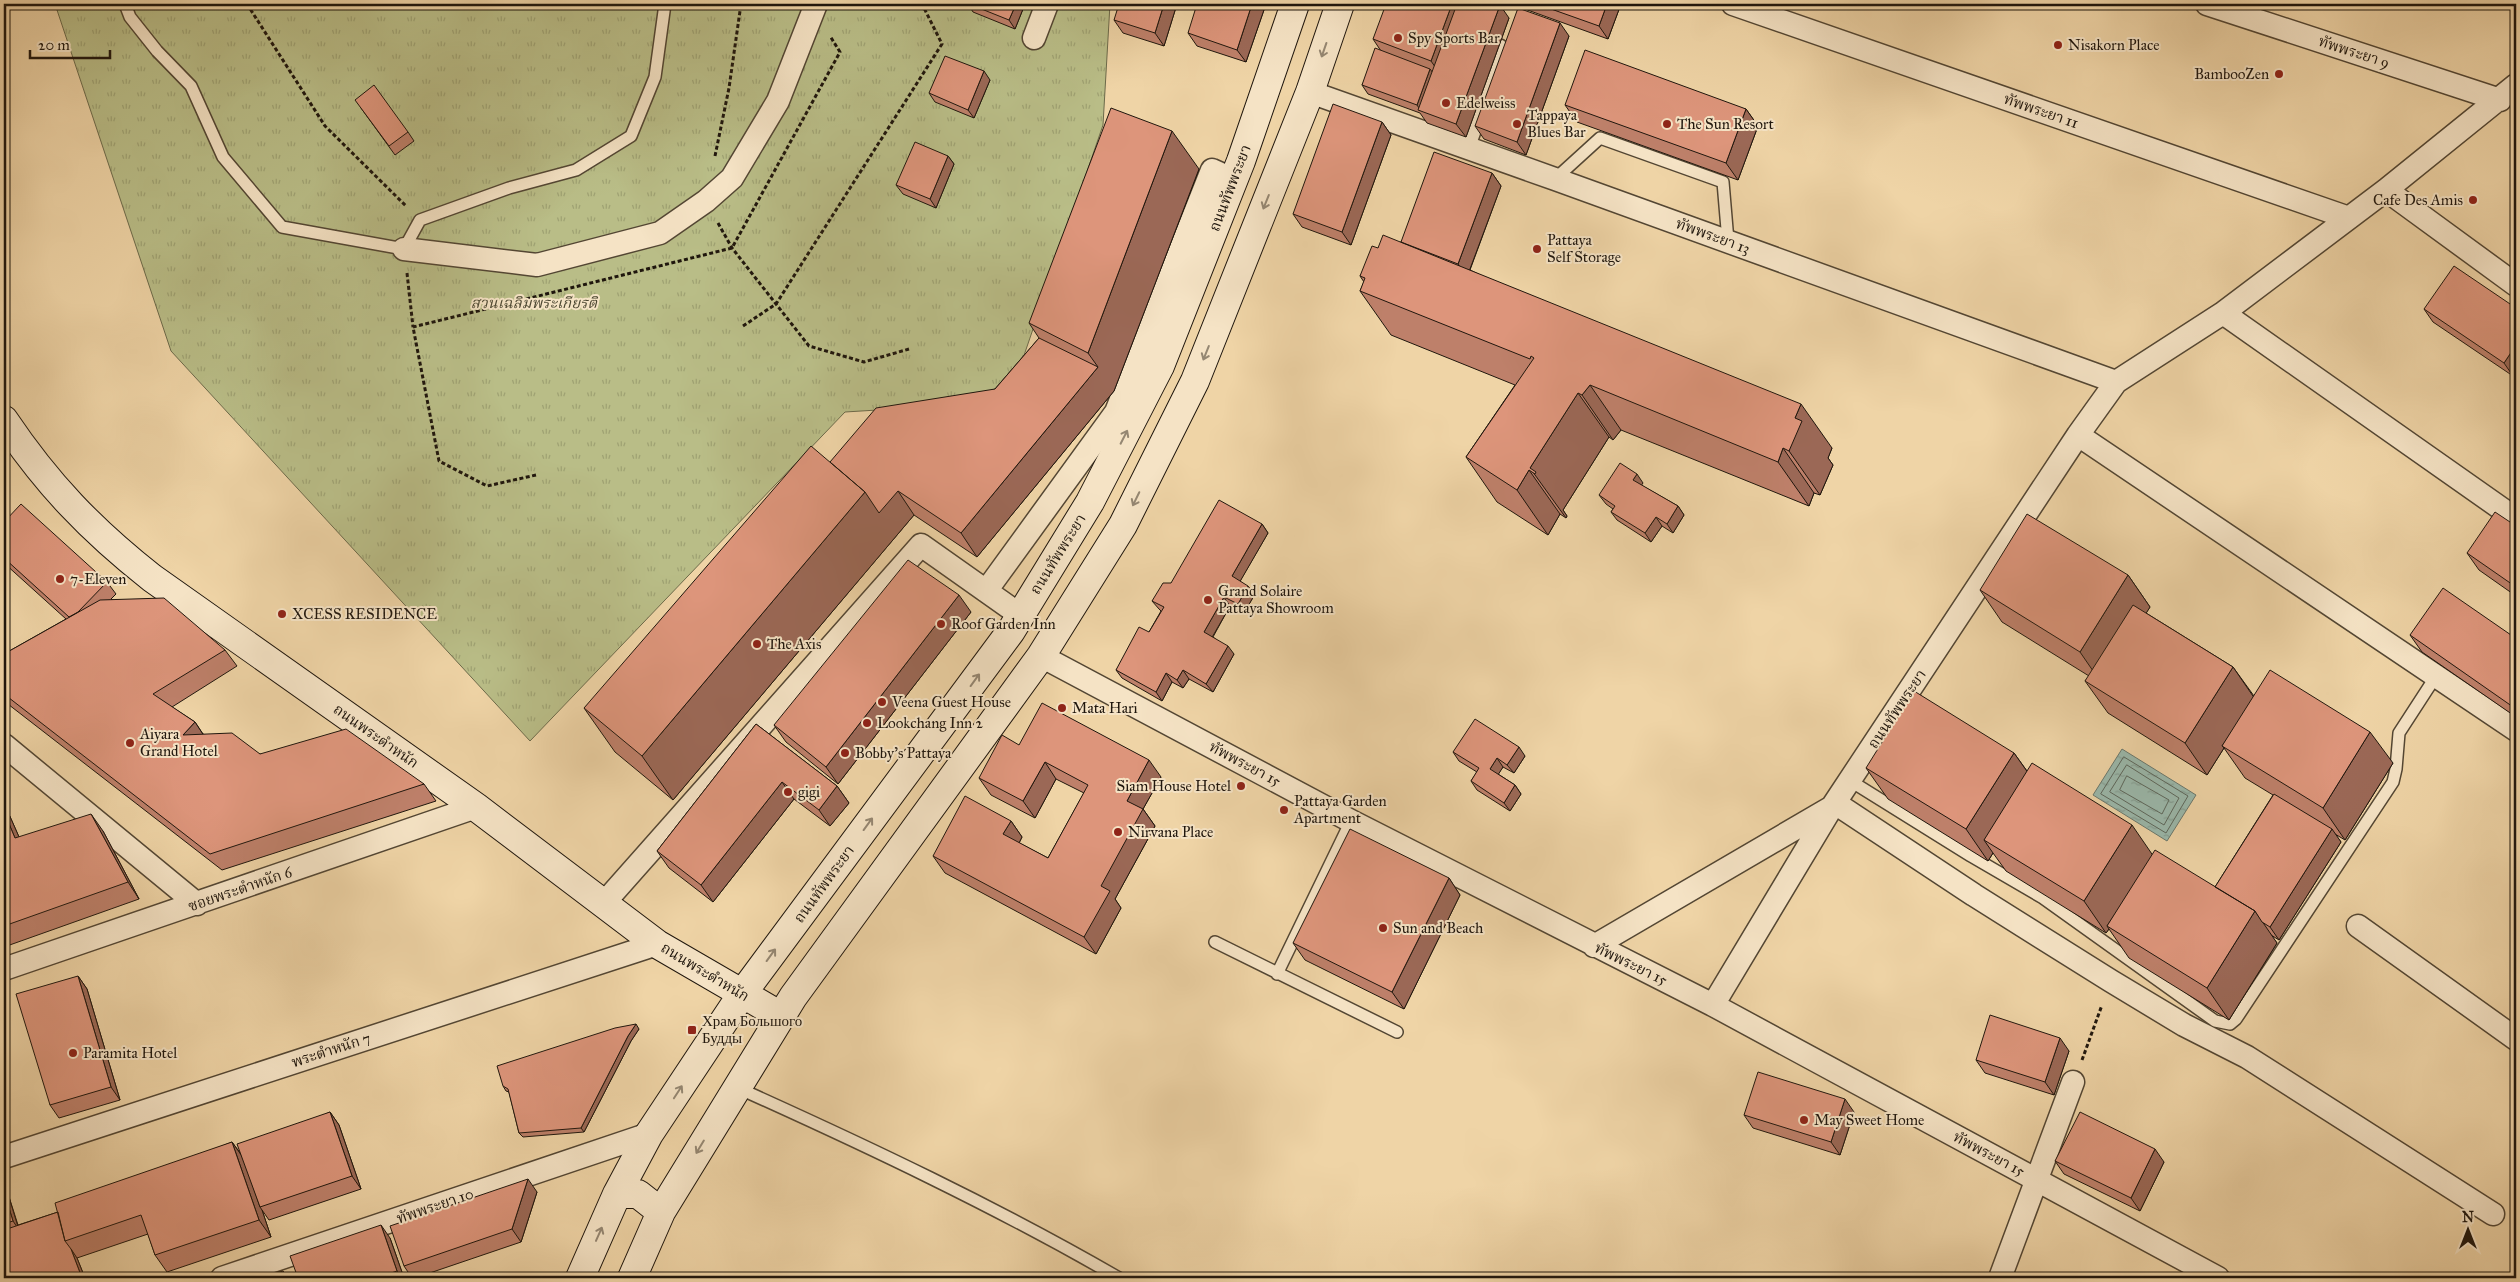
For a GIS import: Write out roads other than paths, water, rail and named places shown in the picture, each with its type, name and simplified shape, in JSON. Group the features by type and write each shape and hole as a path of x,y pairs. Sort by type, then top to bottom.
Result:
{"main road":[{"name":"ถนนทัพพระยา","path":"580,1278 617,1194 649,1134 742,994 1020,615 1090,502 1160,366 1234,180 1295,4"},
{"path":"632,1278 661,1212 781,1016 1041,656 1123,525 1195,381 1310,92 1340,4"},
{"name":"ถนนพระตำหนัก","path":"4,420 46,479 117,550 212,621 476,806 657,944 781,1016"},
{"path":"617,1194 638,1194 661,1212"}],"street":[{"path":"1034,38 1047,4"},
{"name":"ทัพพระยา 11","path":"1733,4 2349,218"},
{"name":"ทัพพระยา 9","path":"2207,4 2508,93"},
{"path":"404,249 537,265 660,233 706,201 732,178 778,101 814,7"},
{"path":"1464,146 1498,50"},
{"name":"ทัพพระยา 13","path":"1310,92 2116,382"},
{"path":"2116,382 2223,313 2386,190 2508,93"},
{"path":"986,591 1116,412 1212,170 1234,180"},
{"path":"2386,190 2516,285"},
{"path":"2223,313 2516,519"},
{"name":"ถนนทัพพระยา","path":"1594,946 1833,804 2078,435 2116,382"},
{"path":"2078,435 2516,730"},
{"path":"604,903 921,545 1020,615"},
{"name":"ทัพพระยา 15","path":"1041,656 1350,821 1713,1005 2218,1278"},
{"path":"4,745 197,904"},
{"path":"1713,1005 1833,804 2111,981 2184,1025 2247,1057 2493,1214"},
{"name":"ซอยพระตำหนัก 6","path":"4,969 197,904 476,806"},
{"path":"2358,926 2516,1038"},
{"name":"พระตำหนัก 7","path":"4,1156 657,944"},
{"path":"2000,1278 2073,1082"},
{"name":"ทัพพระยา 10","path":"222,1278 649,1134"}],"lane":[{"path":"125,4 130,17 157,51 191,86 223,157 282,227 404,249 420,220 509,188 576,170 631,136 655,77 665,4"},
{"path":"1556,179 1600,138 1723,182 1728,242"},
{"path":"1850,780 1971,856 2043,898 2215,1021 2230,1024 2236,1018 2392,782 2396,769 2399,733 2436,676"},
{"path":"1278,974 1350,821"},
{"path":"1215,942 1397,1032"},
{"path":"736,1087 912,1168 1048,1238 1119,1278"}],"water":[{"path":"2122,749 2196,795 2167,841 2093,795"}],"place":[{"name":"Spy Sports Bar","path":"1398,38"},
{"name":"Nisakorn Place","path":"2058,45"},
{"name":"BambooZen","path":"2279,74"},
{"name":"Edelweiss","path":"1446,103"},
{"name":"Tappaya Blues Bar","path":"1517,124"},
{"name":"The Sun Resort","path":"1667,124"},
{"name":"Cafe Des Amis","path":"2473,200"},
{"name":"Pattaya Self Storage","path":"1537,249"},
{"name":"7-Eleven","path":"60,579"},
{"name":"Grand Solaire Pattaya Showroom","path":"1208,600"},
{"name":"XCESS RESIDENCE","path":"282,614"},
{"name":"Roof Garden Inn","path":"941,624"},
{"name":"The Axis","path":"757,644"},
{"name":"Veena Guest House","path":"882,702"},
{"name":"Mata Hari","path":"1062,708"},
{"name":"Lookchang Inn 2","path":"867,723"},
{"name":"Aiyara Grand Hotel","path":"130,743"},
{"name":"Bobby's Pattaya","path":"845,753"},
{"name":"Siam House Hotel","path":"1241,786"},
{"name":"gigi","path":"788,792"},
{"name":"Pattaya Garden Apartment","path":"1284,810"},
{"name":"Nirvana Place","path":"1118,832"},
{"name":"Sun and Beach","path":"1383,928"},
{"name":"Храм Большого Будды","path":"692,1030"},
{"name":"Paramita Hotel","path":"73,1053"},
{"name":"May Sweet Home","path":"1804,1120"}],"park label":[{"name":"สวนเฉลิมพระเกียรติ","path":"534,303"}]}
